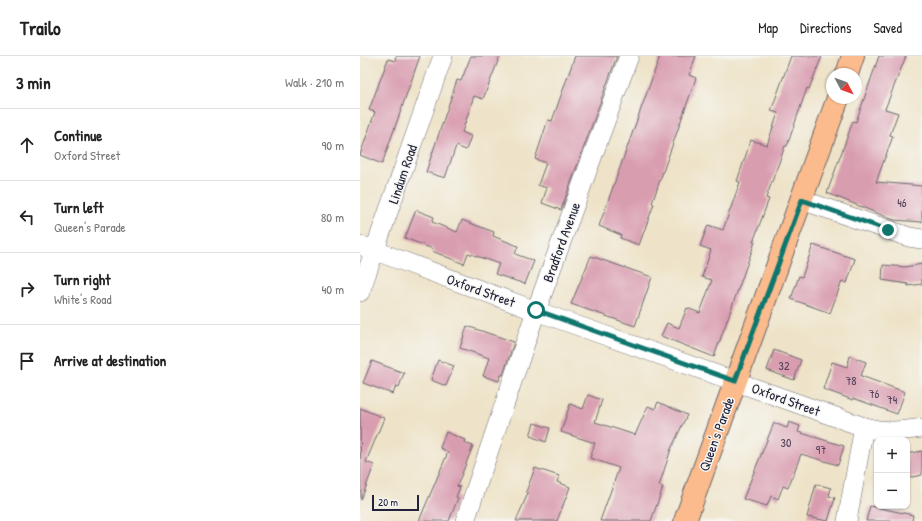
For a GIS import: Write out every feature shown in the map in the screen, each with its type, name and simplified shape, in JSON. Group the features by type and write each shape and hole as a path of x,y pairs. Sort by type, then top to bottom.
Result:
{"main road":[{"path":"849,68 853,56"},
{"name":"Queen's Parade","path":"684,521 836,104"}],"street":[{"name":"Lindum Road","path":"360,292 367,248 443,56"},
{"name":"Bradford Avenue","path":"465,521 536,310 628,56"},
{"path":"802,200 909,237 922,239"},
{"name":"Oxford Street","path":"367,248 864,427 880,432 896,432 922,428"},
{"path":"847,521 864,427"}],"building":[{"path":"396,56 420,56 382,164 360,155 375,112 369,110 388,59 395,61"},
{"path":"471,56 500,56 483,99 474,96 462,132 471,136 466,150 456,146 445,178 426,172 457,80 461,81"},
{"path":"575,56 617,56 561,210 542,203 547,188 538,185 546,163 535,159 548,120 552,121"},
{"path":"660,56 696,56 689,75 696,78 652,203 654,204 639,245 620,238 621,235 599,226"},
{"path":"791,56 822,56 809,89 807,88 787,146 785,146 766,198 769,199 753,242 755,242 714,357 661,336 667,323 679,328 687,308 700,313 712,280 702,277 711,250 700,246 708,225 723,230 740,182 737,181 751,140 767,145 778,113 771,111"},
{"path":"879,56 906,56 885,109 898,113 890,135 893,136 876,182 922,186 922,222 894,220 827,193 853,121 856,122"},
{"path":"416,210 434,217 432,222 457,232 462,220 494,232 493,236 518,246 515,254 534,261 525,284 495,274 499,264 468,253 464,264 432,251 433,249 405,238"},
{"path":"813,245 855,259 847,283 842,281 830,313 791,299 799,276 802,277"},
{"path":"591,256 652,277 635,326 571,304"},
{"path":"922,264 922,284 908,286 908,284 882,280 883,265 905,267"},
{"path":"467,326 514,342 503,375 501,375 499,381 483,376 489,358 460,348"},
{"path":"774,350 801,360 794,380 767,370"},
{"path":"850,356 866,362 861,376 905,392 897,414 823,389 832,362 847,367"},
{"path":"438,360 454,366 446,386 431,380"},
{"path":"372,361 404,373 399,387 396,386 393,394 363,383"},
{"path":"588,395 602,400 595,422 635,435 648,406 655,409 658,402 687,415 671,449 659,486 663,487 651,521 600,521 619,468 590,458 595,443 561,432 570,404 583,409"},
{"path":"360,408 384,418 366,462 374,465 361,500"},
{"path":"789,422 800,426 798,432 844,446 838,465 801,454 788,488 783,486 778,499 771,496 767,506 743,499 774,423 787,428"},
{"path":"534,423 550,428 546,442 530,436"},
{"path":"446,432 465,440 464,443 473,446 457,486 460,487 456,497 458,498 449,521 419,521 448,452 440,448"},
{"path":"922,451 922,475 910,477 910,453"},
{"path":"535,468 559,476 557,482 570,487 557,521 516,521 528,493 526,492"},
{"path":"816,484 831,488 829,496 835,498 828,521 807,517"},
{"path":"870,506 874,507 874,509 884,509 913,515 912,521 866,521"}],"route":[{"path":"536,310 735,381 802,200 888,230"}]}
